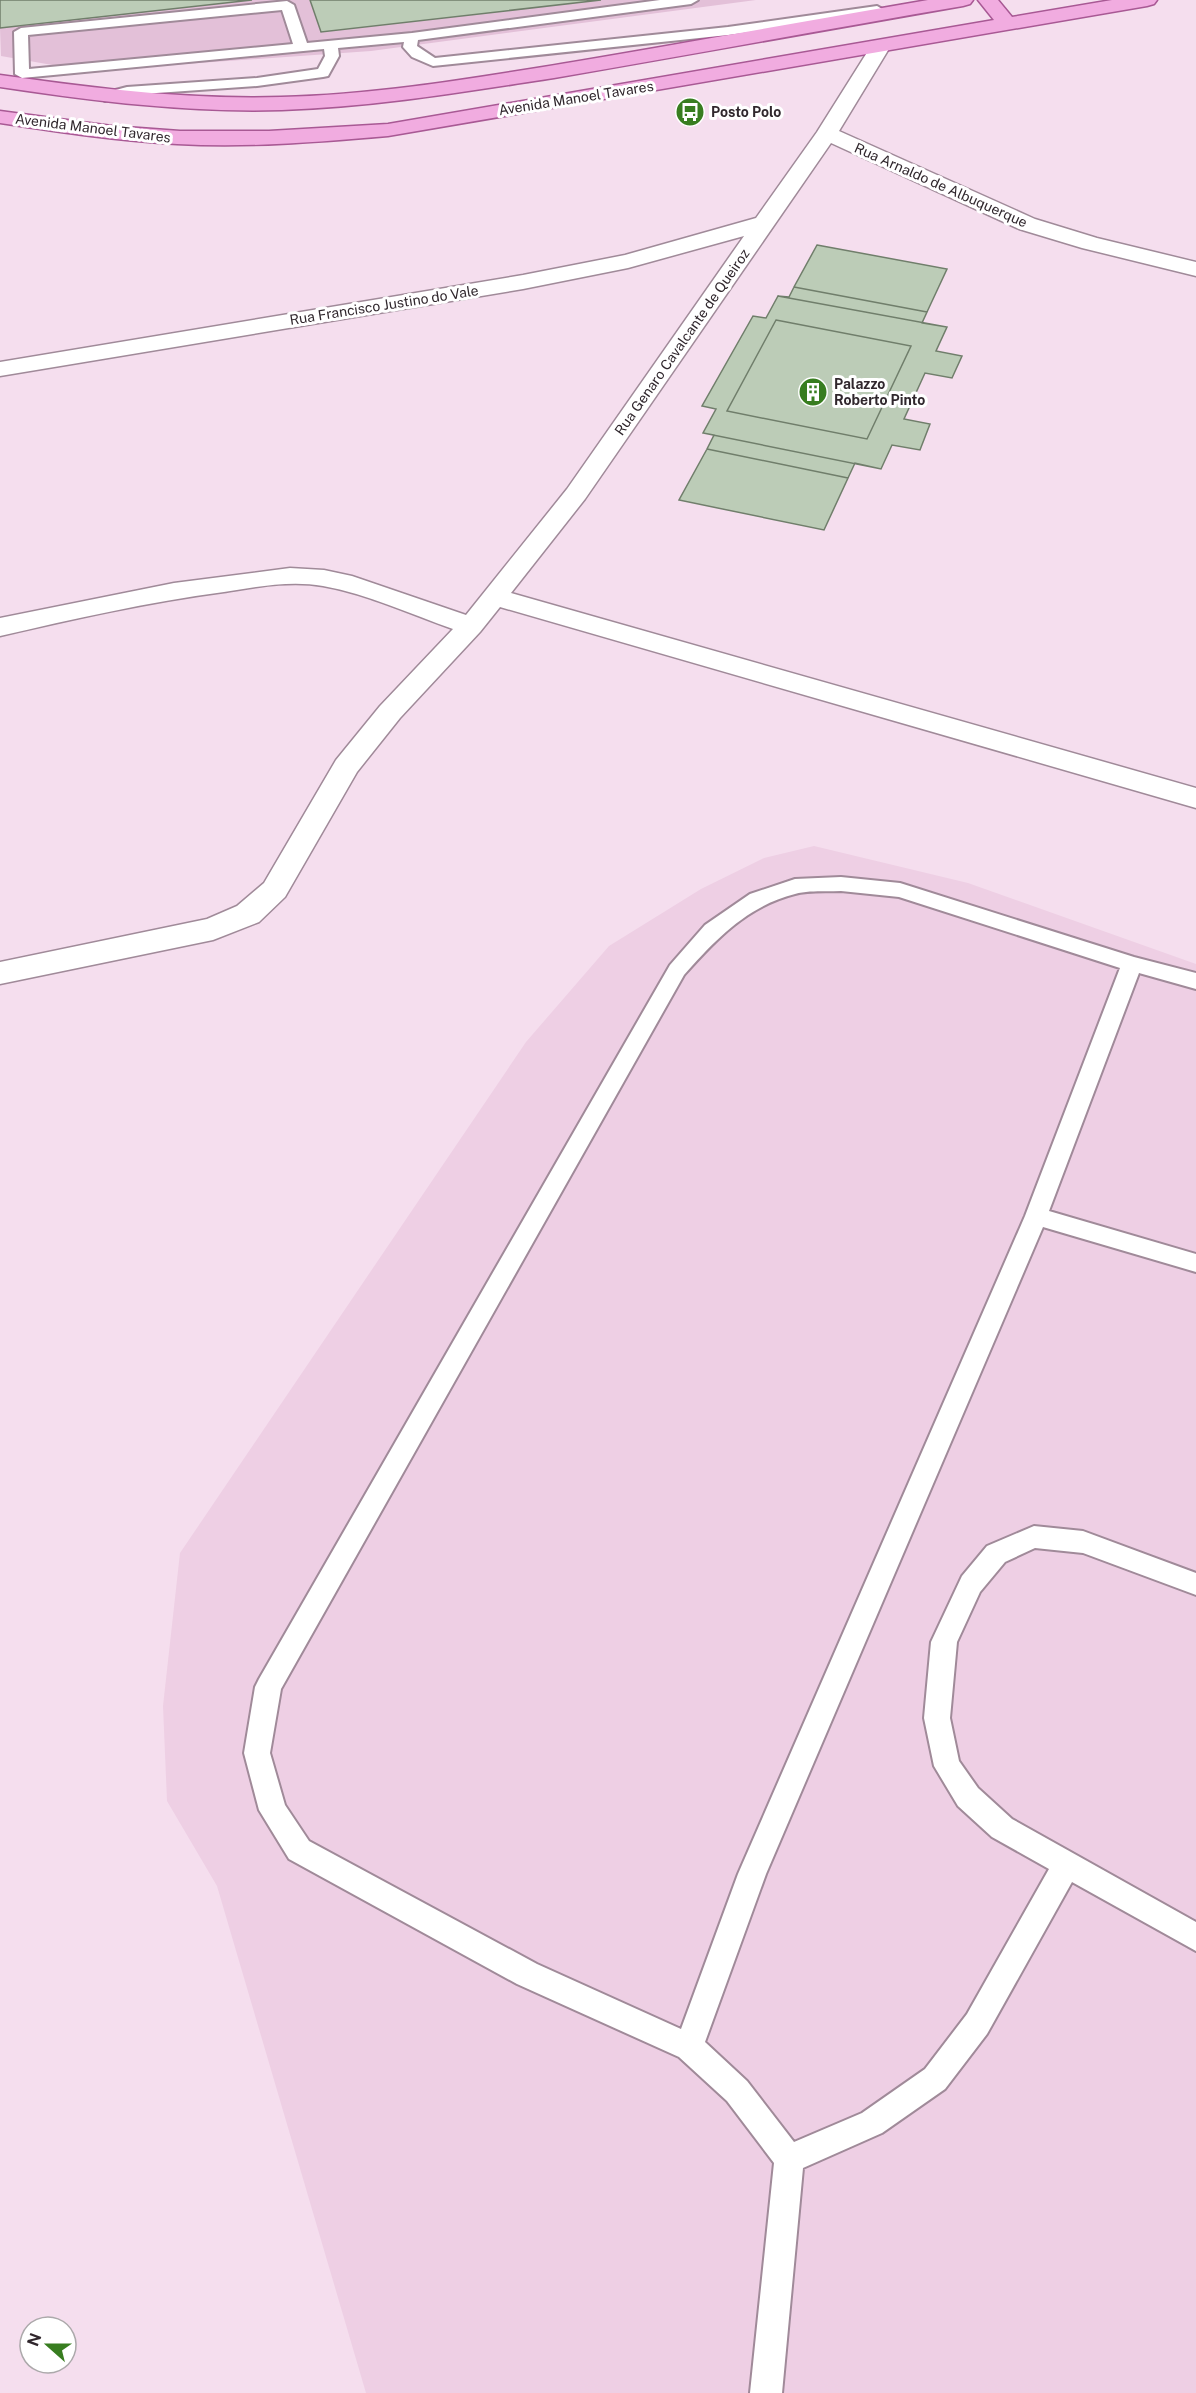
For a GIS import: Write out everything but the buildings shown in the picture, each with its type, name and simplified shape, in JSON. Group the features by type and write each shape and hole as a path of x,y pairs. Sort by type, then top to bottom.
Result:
{"main road":[{"name":"Avenida Manoel Tavares","path":"0,81 105,97 231,104 321,102 407,95 619,62 963,0"},
{"path":"988,0 1007,24"},
{"name":"Avenida Manoel Tavares","path":"0,117 149,136 212,139 304,137 388,130 1007,24 1062,7 1148,0"},
{"path":"517,78 532,106"}],"street":[{"name":"Rua Genaro Cavalcante de Queiroz","path":"0,973 213,929 248,914 275,890 346,767 390,712 471,626 576,494 827,133 880,47"},
{"name":"Rua Arnaldo de Albuquerque","path":"827,133 1027,224 1090,243 1196,269"},
{"name":"Rua Francisco Justino do Vale","path":"0,369 523,282 628,261 765,223"},
{"path":"0,627 177,589 299,576 322,578 355,586 471,626"},
{"path":"494,597 1196,798"}],"lane":[{"path":"301,46 287,5 21,32 22,74 301,46 331,46 690,0"},
{"path":"412,37 410,47 417,54 433,62 716,32 924,6"},
{"path":"105,97 128,91 245,83 323,73 332,56 331,46"},
{"path":"766,2393 789,2159 737,2091 689,2047 527,1974 299,1850 273,1810 257,1753 268,1687 677,970 712,930 757,899 795,886 841,884 900,890 1132,964 1196,981"},
{"path":"689,2047 752,1874 1036,1216 1132,964"},
{"path":"1036,1216 1196,1263"},
{"path":"1196,1584 1083,1542 1034,1537 996,1554 971,1584 944,1642 937,1718 947,1766 968,1797 1002,1828 1196,1937"},
{"path":"789,2159 872,2123 935,2079 977,2024 1067,1865"}],"shaded area":[{"path":"252,0 310,0 322,32 601,0 756,0 371,51 98,70 75,69 1,56 0,28"},
{"path":"814,846 968,883 1196,964 1196,2393 366,2393 217,1886 167,1801 163,1706 180,1553 526,1042 609,946 701,889 764,858"}],"place":[{"name":"Posto Polo","path":"690,112"},
{"name":"Palazzo Roberto Pinto","path":"813,392"}]}
